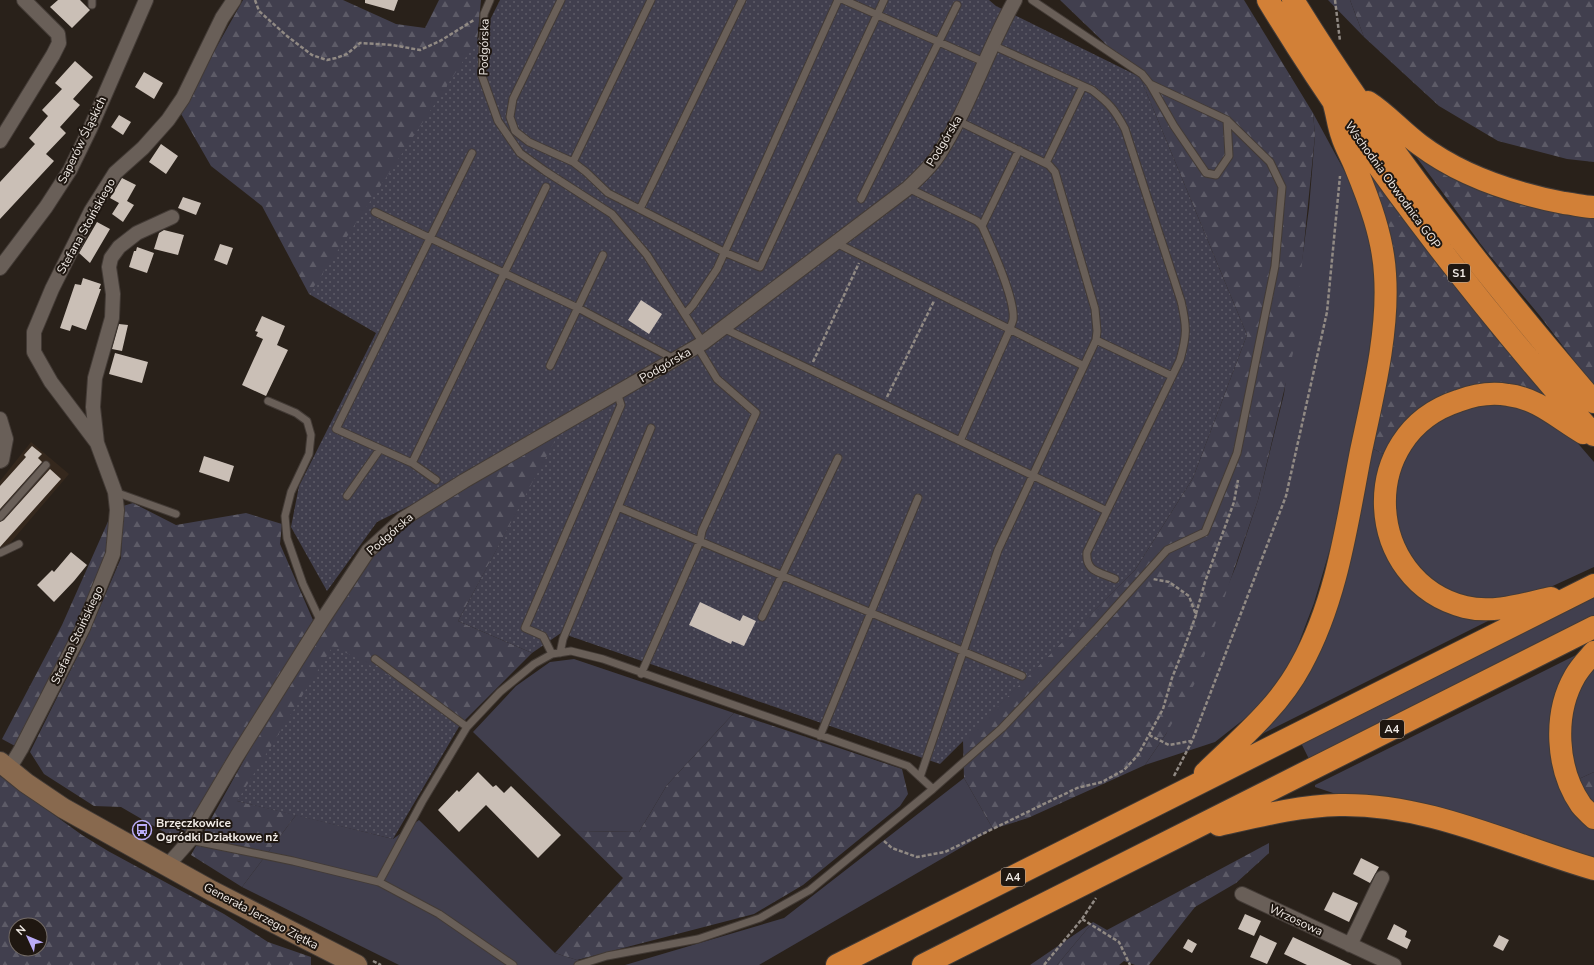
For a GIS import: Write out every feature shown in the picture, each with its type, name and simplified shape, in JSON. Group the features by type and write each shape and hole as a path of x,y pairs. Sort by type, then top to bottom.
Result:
{"highway":[{"name":"Wschodnia Obwodnica GOP","path":"1268,0 1334,104 1443,254 1512,340 1594,435"},
{"name":"Wschodnia Obwodnica GOP","path":"1293,0 1353,92 1413,178 1446,222 1526,322 1594,402"},
{"path":"1353,92 1378,108 1406,135 1421,146 1476,176 1537,198 1594,207"},
{"path":"1180,785 1262,719 1288,686 1301,666 1320,622 1336,574 1376,378 1385,306 1385,274 1378,234 1370,204 1342,136 1334,104"},
{"path":"1587,589 1513,606 1485,609 1465,607 1439,596 1416,578 1399,557 1389,534 1385,508 1385,494 1390,466 1397,451 1410,432 1427,416 1438,409 1465,398 1495,393 1520,397 1544,407 1568,424 1594,439"},
{"name":"A4","path":"838,965 1180,785 1587,589"},
{"name":"A4","path":"923,965 1594,627"},
{"path":"1594,652 1581,667 1570,685 1562,713 1560,733 1565,772 1572,789 1582,806 1594,818"},
{"path":"1191,831 1293,809 1339,805 1371,806 1408,811 1437,818 1594,869"}],"main road":[{"name":"Generała Jerzego Ziętka","path":"4,766 63,808 335,958 357,965"}],"street":[{"path":"0,141 59,43 58,34 24,0"},
{"name":"Saperów Śląskich","path":"0,268 46,207 70,170 93,122 146,0"},
{"name":"Stefana Stoińskiego","path":"97,443 51,382 34,352 34,332 52,289 92,211 115,173 143,148 168,120 183,98 222,18 234,0"},
{"name":"Podgórska","path":"190,840 199,820 237,756 321,622 368,551 404,519 464,481 700,345 908,188 939,155 958,121 992,45 1009,2"},
{"name":"Stefana Stoińskiego","path":"4,766 21,749 83,628 113,554 117,510 115,492 97,443 94,400 95,378 112,318 113,294 109,267 111,258 119,247 137,233 172,217"},
{"path":"0,419 6,439 0,461"},
{"path":"167,866 190,840"},
{"path":"1350,945 1382,878"},
{"name":"Wrzosowa","path":"1242,894 1394,965"}],"lane":[{"name":"Podgórska","path":"490,0 484,14 482,76 498,122 520,153 612,214 647,255 685,314 700,345"},
{"path":"561,0 514,99 510,117 515,131 529,142 573,162 608,193 724,252 760,266 884,0"},
{"path":"573,162 651,0"},
{"path":"640,209 742,0"},
{"path":"685,314 693,305 717,269 838,0"},
{"path":"844,0 984,62"},
{"path":"1032,0 1142,74 1150,84 1174,126 1206,173 1216,175 1229,156 1227,120"},
{"path":"861,199 957,5"},
{"path":"992,45 1092,90 1105,99 1116,111 1125,129 1181,301 1186,322 1186,341 1180,360 1087,552 1086,561 1091,569 1115,579"},
{"path":"578,965 607,956 698,939 760,918 810,890 933,789 1002,728 1096,629 1167,550 1205,532 1237,453 1275,266 1282,187 1270,162 1227,120 1150,84"},
{"path":"1046,163 1083,86"},
{"path":"920,776 998,550 1096,340 1095,309 1055,172 1046,163 958,121"},
{"path":"982,226 1019,150"},
{"path":"436,480 412,463 336,430 472,153"},
{"path":"412,463 546,187"},
{"path":"908,188 977,221 982,226 1004,278 1012,308 1013,319 1010,329 960,441"},
{"path":"375,212 578,308 674,359"},
{"path":"836,243 1084,366"},
{"path":"550,366 603,256"},
{"path":"723,328 1107,511"},
{"path":"1096,340 1172,376"},
{"path":"640,674 700,542 702,531 756,413 717,379 700,345"},
{"path":"552,654 543,636 525,628 621,405 617,392"},
{"path":"268,401 296,413 307,421 311,435 309,454 291,492 285,516 287,538 303,584 321,622"},
{"path":"560,653 563,639 651,428"},
{"path":"347,496 380,449"},
{"path":"762,617 838,458"},
{"path":"0,517 46,465"},
{"path":"115,492 176,514"},
{"path":"820,736 918,498"},
{"path":"618,507 1022,676"},
{"path":"0,553 19,544"},
{"path":"379,882 422,802 467,727 500,692 534,664 552,654 571,652 603,659 640,674 908,766 933,789"},
{"path":"375,659 467,727"},
{"path":"190,840 293,861 379,882 439,914 513,965"}],"path":[{"path":"255,0 259,11 287,36 312,55 327,60 347,54 360,43 392,45 420,50 440,41 484,14"},
{"path":"1335,0 1340,36"},
{"path":"1180,785 1192,741 1286,496 1328,312 1340,170"},
{"path":"810,370 862,256"},
{"path":"884,405 938,294"},
{"path":"876,835 892,848 917,857 945,852 1077,788 1102,782 1124,770 1138,756 1163,709 1172,678 1196,615 1204,582 1234,502 1239,470 1237,453"},
{"path":"1143,577 1169,582 1189,596 1196,615"},
{"path":"1149,735 1169,745 1192,741"},
{"path":"1044,965 1082,919 1097,896"},
{"path":"1082,919 1120,942 1130,965"}],"shaded area":[{"path":"31,442 69,474 6,548 0,550 0,481"}],"green space":[{"path":"243,0 343,0 396,24 425,28 439,0 481,0 475,63 388,190 309,294 262,206 211,166 180,112"},
{"path":"500,0 989,0 996,6 1140,77 1247,335 1193,478 1135,570 940,764 561,633 532,653 458,621 560,431 377,522 327,591 291,527 299,486 376,333 309,294 489,22"},
{"path":"1060,0 1244,0 1313,113 1315,135 1293,353 1258,500 1195,683 1166,734 1145,765 1028,818 993,829 964,778 963,740 1135,570 1193,478 1247,335 1140,77"},
{"path":"1328,0 1350,0 1364,37"},
{"path":"1350,0 1594,0 1594,162 1567,159 1498,141 1439,106 1364,37"},
{"path":"1313,113 1358,196 1373,256 1376,301 1365,382 1337,525 1314,603 1292,661 1257,709 1215,742 1145,765 1166,734 1236,566 1258,500 1284,394 1309,208 1315,135"},
{"path":"1403,139 1594,211 1594,387 1540,316 1486,251"},
{"path":"1354,140 1555,401 1489,387 1389,457 1368,446 1388,309"},
{"path":"1496,396 1562,425 1594,462 1594,567 1544,590 1487,605 1431,588 1402,558 1389,492 1425,423"},
{"path":"561,431 458,621 532,653 460,725 237,801 296,815 242,887 191,855 259,733 369,558 417,518"},
{"path":"1368,446 1389,457 1395,564 1492,619 1262,734 1262,731 1303,677"},
{"path":"133,503 176,525 246,513 282,524 280,544 313,620 183,835 176,839 121,807 94,806 44,774 30,752 88,635 121,558 123,506"},
{"path":"114,508 104,559 73,636 15,746 2,739 62,625"},
{"path":"1594,596 1594,618 1310,761 1301,743"},
{"path":"333,646 398,680 460,725 393,839 237,801"},
{"path":"1580,653 1560,695 1586,821 1594,829 1594,861 1358,796 1336,794 1315,787 1315,785"},
{"path":"574,659 734,713 667,785 639,832 575,831 473,732 516,686 550,662"},
{"path":"1594,663 1594,772 1581,778 1577,784 1570,754 1573,701"},
{"path":"734,713 902,769 908,794 900,806 803,885 754,914 577,960 555,953 623,878 575,831 639,832 667,785"},
{"path":"1594,772 1594,809 1577,784 1581,778"},
{"path":"0,776 82,835 108,851 224,914 268,942 311,957 311,965 0,965"},
{"path":"964,778 993,829 759,965 625,965 784,918"},
{"path":"296,815 393,839 419,820 555,953 593,965 399,965 242,887"},
{"path":"1269,843 1269,853 1236,883 1195,907 1149,965 1135,965 1124,961 1119,965 1057,965 1093,922 1107,930"},
{"path":"1093,922 1057,965 1030,965"}],"building":[{"path":"58,0 80,0 90,10 72,28 50,7"},
{"path":"365,0 398,0 394,11 365,3"},
{"path":"75,61 93,77 73,99 80,105 60,127 66,133 46,154 54,161 0,219 0,182 35,144 29,138 48,116 42,110 62,89 55,83"},
{"path":"144,72 163,83 154,99 135,87"},
{"path":"119,115 131,122 123,135 111,127"},
{"path":"161,144 178,156 166,174 149,162"},
{"path":"122,178 136,185 127,201 134,205 123,222 112,214 119,203 110,198"},
{"path":"183,197 201,203 196,215 178,208"},
{"path":"97,222 110,229 90,263 79,253"},
{"path":"164,230 184,235 178,255 154,249 159,233"},
{"path":"220,244 233,248 227,265 214,260"},
{"path":"137,247 154,253 147,273 129,267 134,251 136,251"},
{"path":"83,278 101,284 99,289 101,289 86,330 72,325 70,331 60,328 75,284 81,285"},
{"path":"641,300 662,314 649,334 628,320"},
{"path":"262,316 285,326 277,345 288,350 266,396 242,385 263,339 256,336 258,332 255,331"},
{"path":"119,324 128,325 122,351 112,349"},
{"path":"115,353 148,362 142,383 109,374"},
{"path":"32,446 42,454 38,458 42,462 0,509 0,486 26,457 24,455"},
{"path":"204,456 234,466 229,482 199,472"},
{"path":"50,469 61,479 0,547 0,522 4,520"},
{"path":"71,552 87,565 54,602 37,585 52,570 54,572"},
{"path":"700,602 740,621 743,615 756,621 744,646 732,641 731,644 689,625"},
{"path":"478,772 493,787 496,785 504,793 511,786 561,835 538,858 486,805 459,832 438,810 457,790 459,792"},
{"path":"1361,858 1379,867 1370,883 1353,874"},
{"path":"1333,892 1358,903 1349,922 1324,910"},
{"path":"1245,914 1261,921 1254,936 1238,929"},
{"path":"1394,924 1407,931 1405,937 1411,940 1407,949 1387,939"},
{"path":"1260,935 1277,943 1267,964 1250,957"},
{"path":"1499,935 1509,940 1503,951 1493,946"},
{"path":"1293,937 1352,965 1307,965 1284,954"},
{"path":"1188,939 1197,944 1192,953 1183,948"}],"place":[{"name":"Brzęczkowice Ogródki Działkowe nż","path":"142,830"}]}
